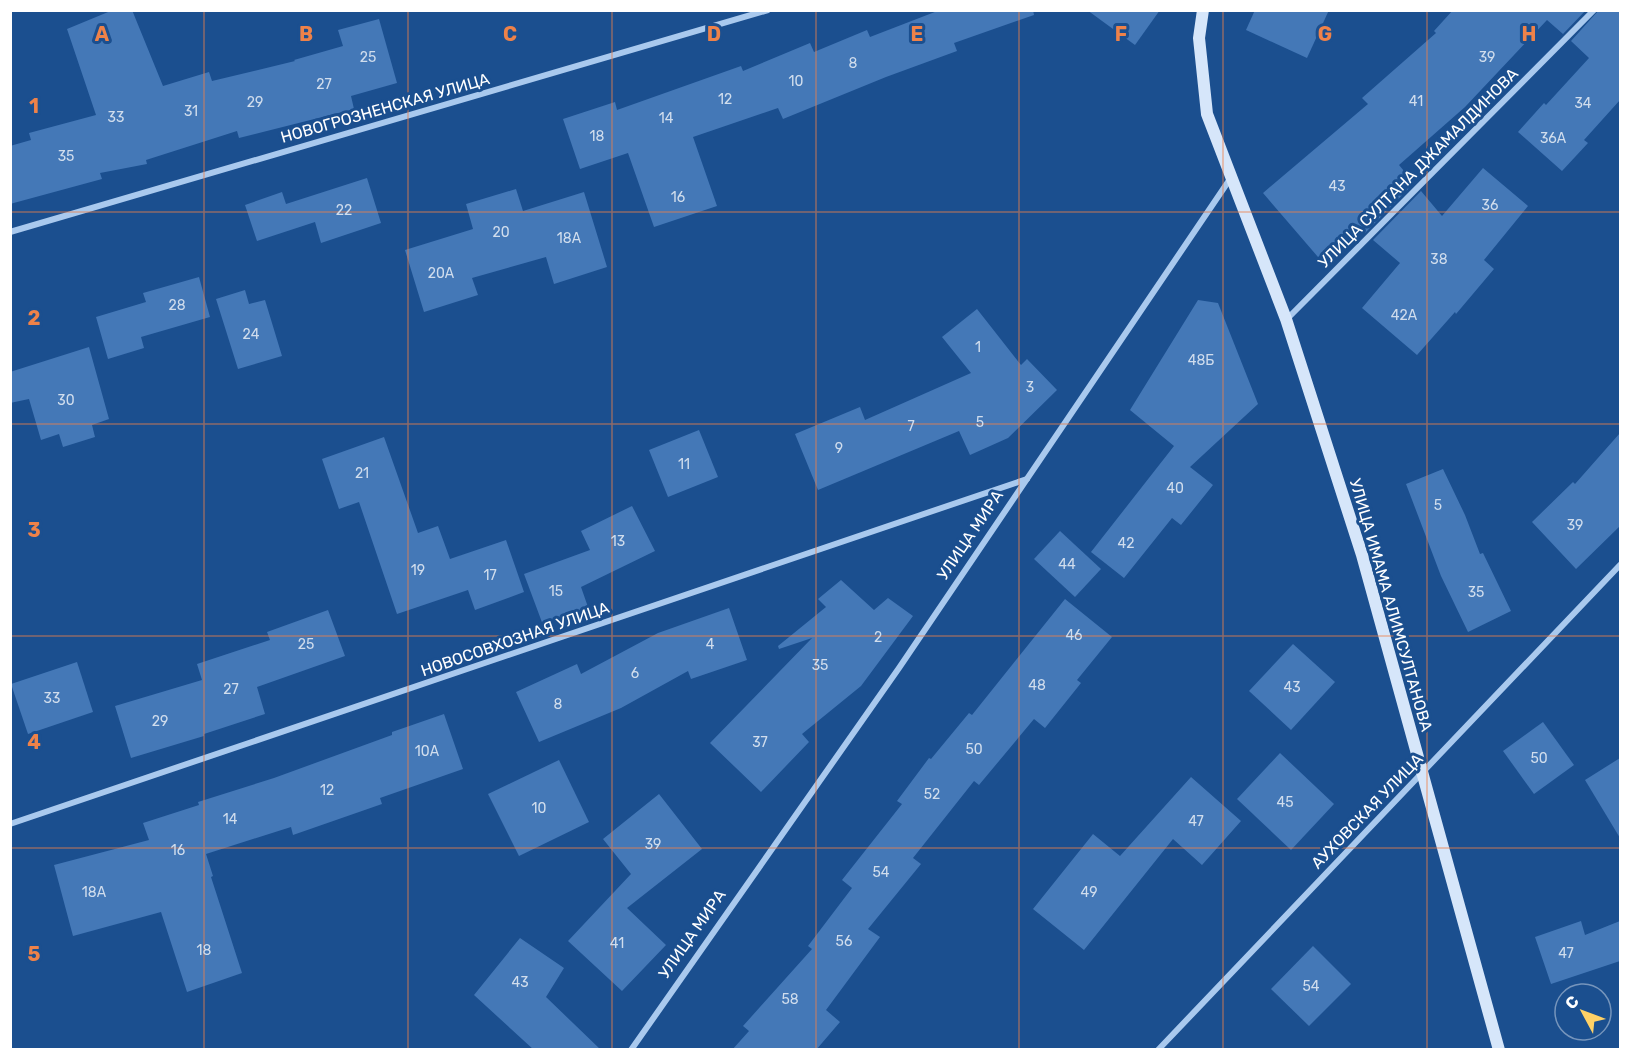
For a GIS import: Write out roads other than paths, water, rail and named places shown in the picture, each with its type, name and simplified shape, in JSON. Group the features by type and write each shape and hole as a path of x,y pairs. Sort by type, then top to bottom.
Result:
{"main road":[{"path":"1203,10 1199,38 1207,114 1232,176"},
{"name":"УЛИЦА ИМАМА АЛИМСУЛТАНОВА","path":"1232,176 1286,319 1362,555 1499,1050"}],"street":[{"name":"НОВОГРОЗНЕНСКАЯ УЛИЦА","path":"10,232 768,10"},
{"name":"УЛИЦА СУЛТАНА ДЖАМАЛДИНОВА","path":"1286,319 1594,10"},
{"name":"УЛИЦА МИРА","path":"631,1050 899,668 1232,176"},
{"name":"НОВОСОВХОЗНАЯ УЛИЦА","path":"10,824 1027,479"},
{"name":"АУХОВСКАЯ УЛИЦА","path":"1158,1050 1620,566"}]}
